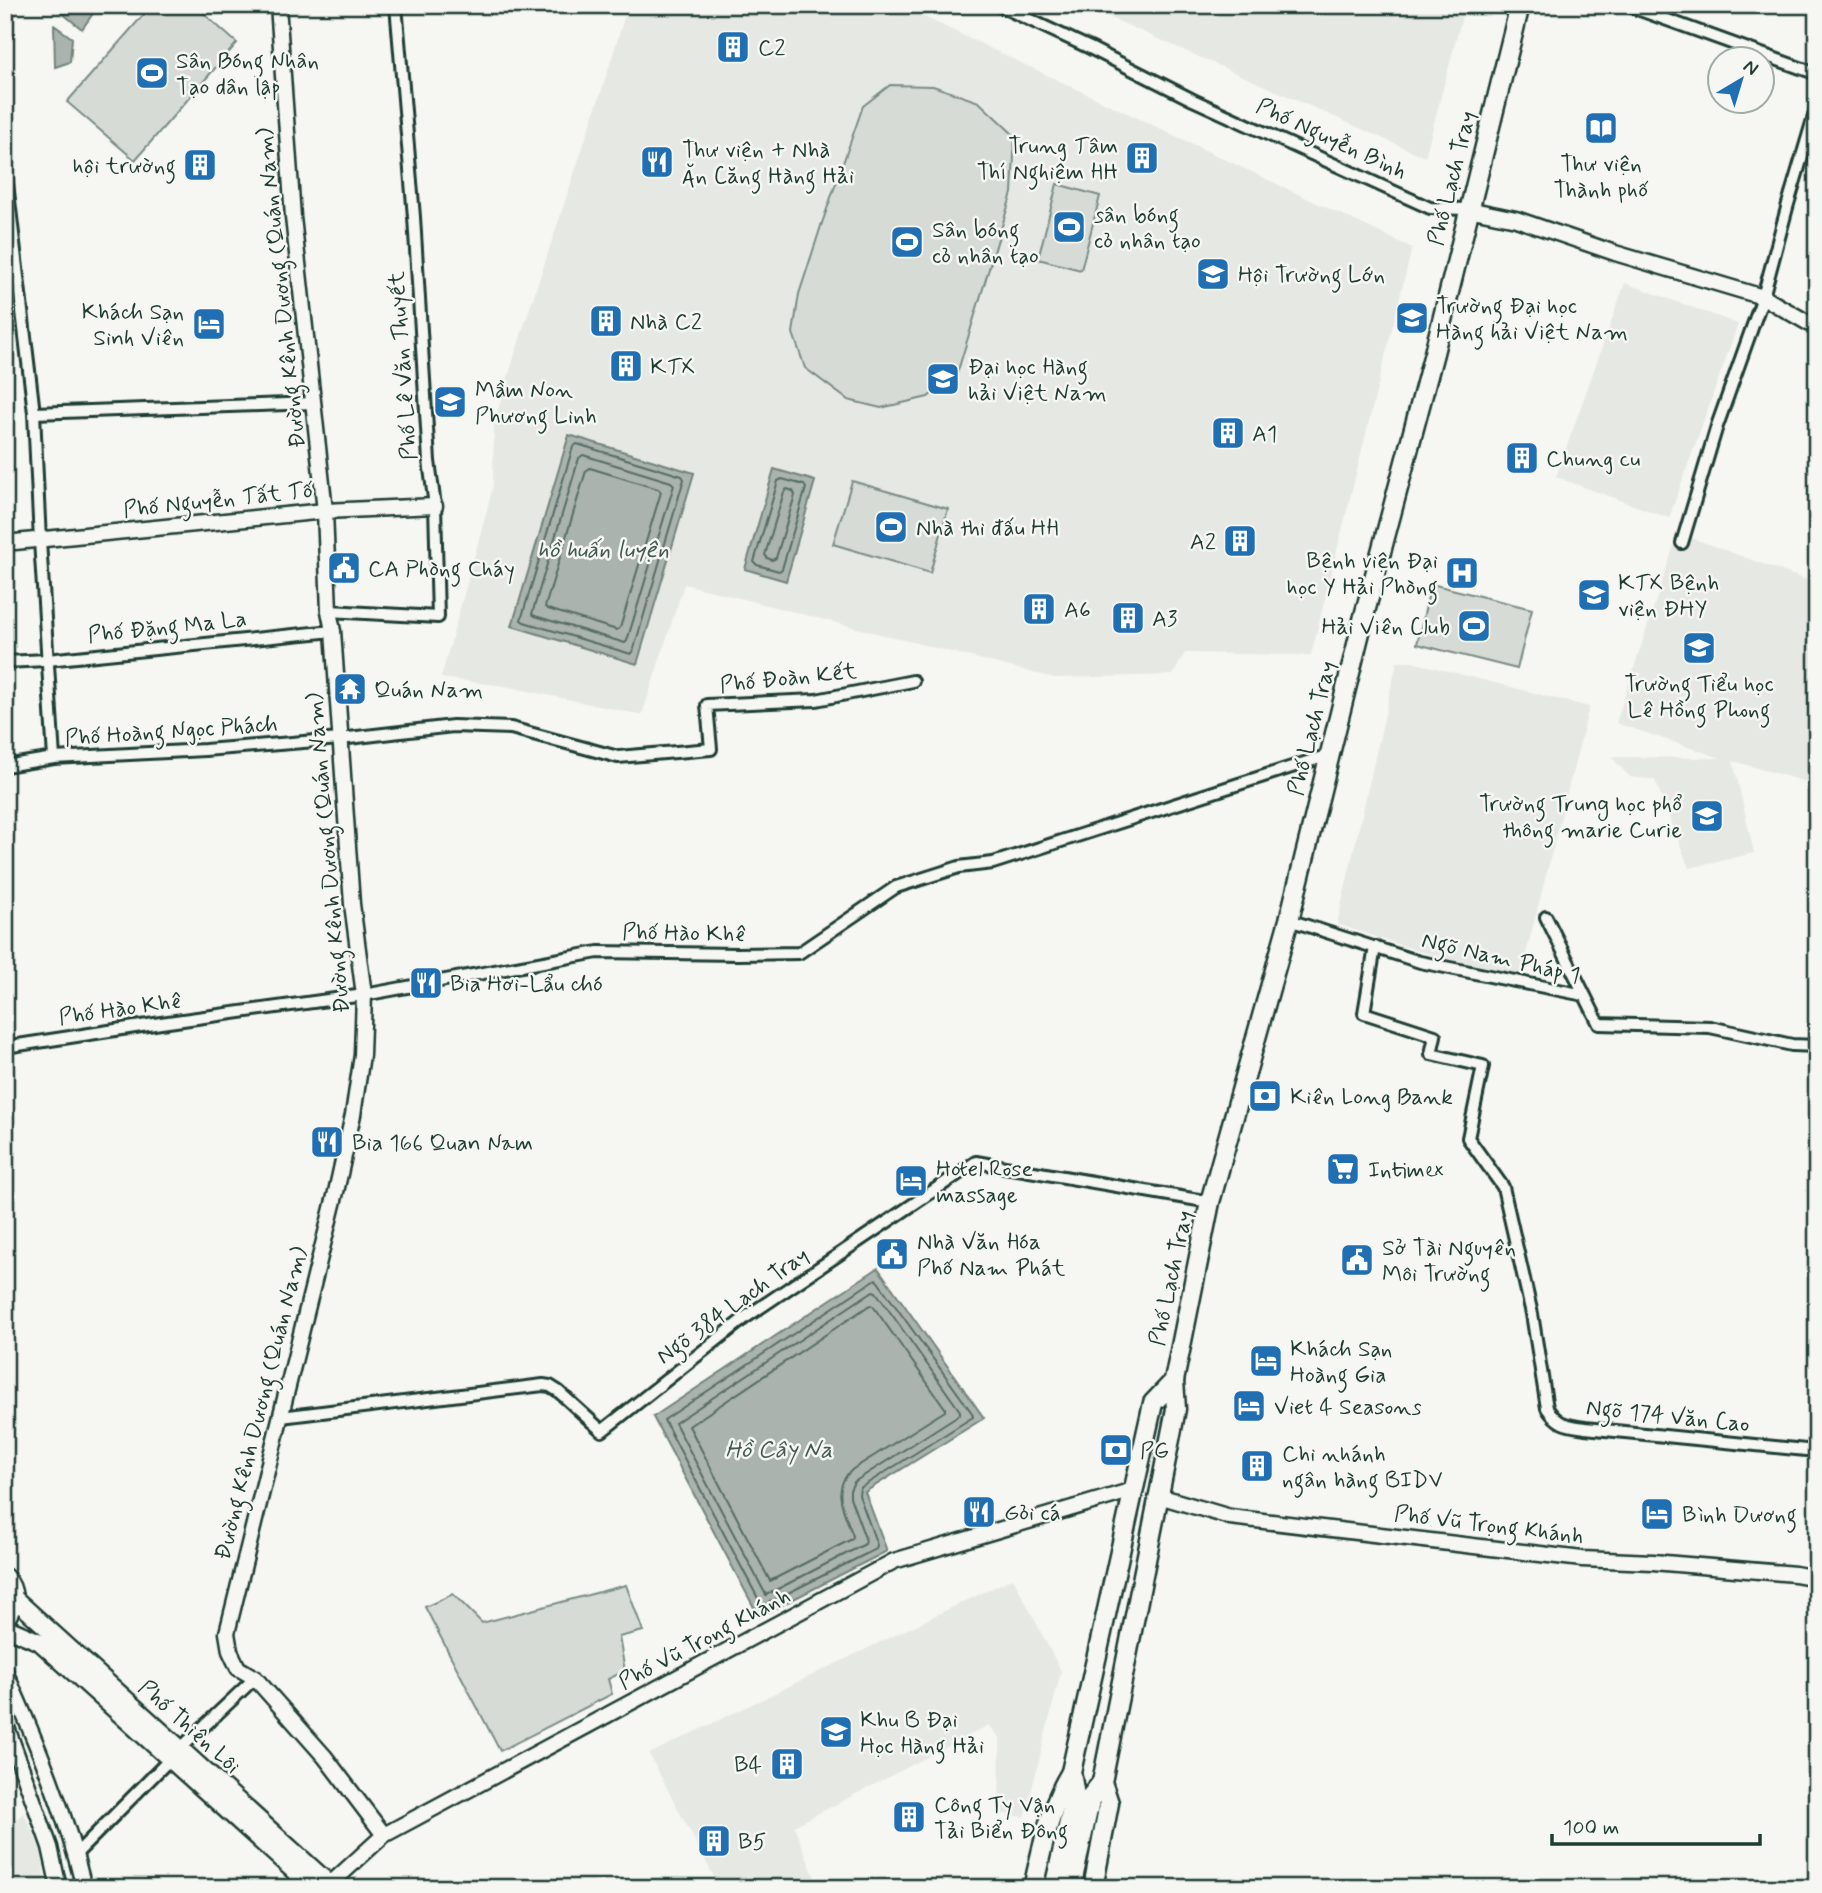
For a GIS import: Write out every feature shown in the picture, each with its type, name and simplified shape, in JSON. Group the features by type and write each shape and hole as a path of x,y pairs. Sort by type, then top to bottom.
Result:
{"main road":[{"name":"Phố Lạch Tray","path":"1093,1888 1108,1803 1102,1782 1176,1409 1174,1381 1210,1202 1289,920 1520,5"},
{"name":"Phố Lạch Tray","path":"1033,1888 1042,1848 1061,1789 1071,1772 1153,1404 1174,1381"},
{"path":"5,1577 13,1589 14,1598 13,1606 5,1620"},
{"name":"Phố Thiên Lôi","path":"14,1598 46,1637 330,1887"},
{"name":"Phố Thiên Lôi","path":"5,1627 46,1637"},
{"name":"Phố Thiên Lôi","path":"175,1753 313,1888"},
{"path":"1071,1772 1075,1796 1071,1888"},
{"path":"1054,1888 1091,1796 1102,1782"}],"street":[{"name":"Đường Kênh Dương (Quán Nam)","path":"278,5 293,217 325,511 329,611 333,631 352,904 364,995 362,1055 353,1115 227,1633 230,1651 238,1668 255,1678 325,1757 384,1835"},
{"name":"Phố Lê Văn Thuyết","path":"329,611 438,617 435,506 429,461 414,217 396,5"},
{"name":"Phố Nguyễn Bình","path":"998,5 1205,105 1430,208 1468,209 1516,219 1615,253 1763,297 1817,328"},
{"path":"1626,5 1817,74"},
{"path":"1682,543 1717,426 1763,297 1817,106"},
{"path":"5,166 34,413 54,758"},
{"path":"34,413 313,403"},
{"name":"Phố Nguyễn Tất Tố","path":"5,543 325,511 435,506"},
{"name":"Phố Đặng Ma La","path":"5,662 333,631"},
{"name":"Phố Đoàn Kết","path":"340,739 453,726 511,728 618,757 711,749 707,705 816,700 913,681"},
{"name":"Phố Hoàng Ngọc Phách","path":"5,766 54,758 340,739"},
{"name":"Phố Hào Khê","path":"5,1047 364,995 598,953 799,953 896,887 959,867 993,863 1329,755"},
{"path":"1546,917 1584,996"},
{"name":"Ngõ Nam Pháp 1","path":"1289,920 1420,962 1584,996 1600,1024 1710,1027 1792,1045 1817,1046"},
{"name":"Ngõ 174 Văn Cao","path":"1375,947 1364,1013 1435,1035 1431,1054 1483,1066 1468,1138 1503,1187 1532,1314 1547,1408 1555,1420 1585,1428 1817,1449"},
{"name":"Ngõ 384 Lạch Tray","path":"281,1416 543,1385 558,1391 602,1431 746,1317 975,1163 1210,1202"},
{"name":"Phố Vũ Trọng Khánh","path":"330,1887 384,1835 894,1561 1133,1490"},
{"name":"Phố Vũ Trọng Khánh","path":"1159,1496 1230,1517 1582,1559 1653,1562 1817,1578"},
{"path":"5,1671 33,1734 76,1854 84,1888"},
{"path":"76,1854 175,1753 255,1678"},
{"path":"5,1722 51,1847 59,1888"}],"shaded area":[{"name":"Sân Bóng Nhân Tạo dân lập","path":"152,5 194,5 237,43 135,160 67,102"},
{"name":"Đại học Hàng hải Việt Nam","path":"628,5 899,5 1412,248 1311,655 1185,653 1173,675 1054,678 684,584 642,715 505,686 441,678 493,485 494,423"},
{"path":"1082,5 1465,5 1425,157"},
{"name":"Sân bóng cỏ nhân tạo","path":"890,85 933,86 979,102 1015,136 1012,193 957,374 928,397 881,408 848,400 805,368 793,333 799,294 863,106"},
{"name":"sân bóng cỏ nhân tạo","path":"1057,184 1100,196 1081,270 1038,259"},
{"path":"1625,283 1738,324 1669,518 1556,477"},
{"name":"Nhà thi đấu HH","path":"852,481 948,509 930,573 833,544"},
{"path":"1678,533 1817,584 1817,785 1733,761 1754,853 1689,868 1655,780 1630,777 1611,757 1721,758 1616,723"},
{"name":"Hải Viên Club","path":"1431,584 1532,609 1517,669 1417,644"},
{"path":"1397,662 1412,662 1589,707 1520,977 1422,952 1337,924"},
{"name":"Khu B Đại Học Hàng Hải","path":"1013,1578 1061,1671 1025,1817 999,1813 1000,1738 989,1725 794,1826 819,1888 720,1888 649,1754"},
{"path":"626,1585 643,1631 619,1637 625,1671 608,1679 612,1694 500,1751 425,1607 453,1594 482,1623"},
{"path":"24,1813 43,1855 44,1887 5,1888 5,1826"}],"water":[{"path":"52,5 99,5 82,29"},
{"path":"54,25 72,38 70,62 55,67"},
{"name":"hồ huấn luyện","path":"569,435 694,473 637,664 512,626"},
{"path":"774,469 815,481 786,581 745,569"},
{"name":"Hồ Cây Na","path":"878,1268 984,1418 865,1492 887,1551 759,1617 653,1417"}],"place":[{"name":"C2","path":"733,47"},
{"name":"Sân Bóng Nhân Tạo dân lập","path":"152,73"},
{"name":"Thư viện Thành phố","path":"1601,128"},
{"name":"Trung Tâm Thí Nghiệm HH","path":"1142,158"},
{"name":"Thư viện + Nhà Ăn Căng Hàng Hải","path":"657,162"},
{"name":"hội trường","path":"200,165"},
{"name":"sân bóng cỏ nhân tạo","path":"1069,227"},
{"name":"Sân bóng cỏ nhân tạo","path":"907,242"},
{"name":"Hội Trường Lớn","path":"1213,274"},
{"name":"Trường Đại học Hàng hải Việt Nam","path":"1412,318"},
{"name":"Nhà C2","path":"606,321"},
{"name":"Khách Sạn Sinh Viên","path":"209,324"},
{"name":"KTX","path":"626,366"},
{"name":"Đại học Hàng hải Việt Nam","path":"943,379"},
{"name":"Mầm Non Phương Linh","path":"450,402"},
{"name":"A1","path":"1228,433"},
{"name":"Chung cu","path":"1522,458"},
{"name":"Nhà thi đấu HH","path":"891,527"},
{"name":"A2","path":"1240,541"},
{"name":"CA Phòng Cháy","path":"344,568"},
{"name":"Bệnh viện Đại học Y Hải Phòng","path":"1462,573"},
{"name":"KTX Bệnh viện ĐHY","path":"1594,595"},
{"name":"A6","path":"1039,609"},
{"name":"A3","path":"1128,618"},
{"name":"Hải Viên Club","path":"1474,626"},
{"name":"Trường Tiểu học Lê Hồng Phong","path":"1699,648"},
{"name":"Quán Nam","path":"350,689"},
{"name":"Trường Trung học phổ thông marie Curie","path":"1707,816"},
{"name":"Bia Hơi-Lẩu chó","path":"426,983"},
{"name":"Kiên Long Bank","path":"1265,1096"},
{"name":"Bia 166 Quan Nam","path":"327,1142"},
{"name":"Intimex","path":"1343,1169"},
{"name":"Hotel Rose massage","path":"911,1181"},
{"name":"Nhà Văn Hóa Phố Nam Phát","path":"892,1254"},
{"name":"Sở Tài Nguyên Môi Trường","path":"1357,1260"},
{"name":"Khách Sạn Hoàng Gia","path":"1266,1361"},
{"name":"Viet 4 Seasons","path":"1249,1406"},
{"name":"PG","path":"1116,1450"},
{"name":"Chi nhánh ngân hàng BIDV","path":"1257,1466"},
{"name":"Gỏi cá","path":"979,1512"},
{"name":"Bình Dương","path":"1657,1514"},
{"name":"Khu B Đại Học Hàng Hải","path":"836,1732"},
{"name":"B4","path":"787,1764"},
{"name":"Công Ty Vận Tải Biển Đông","path":"909,1817"},
{"name":"B5","path":"714,1841"}]}
